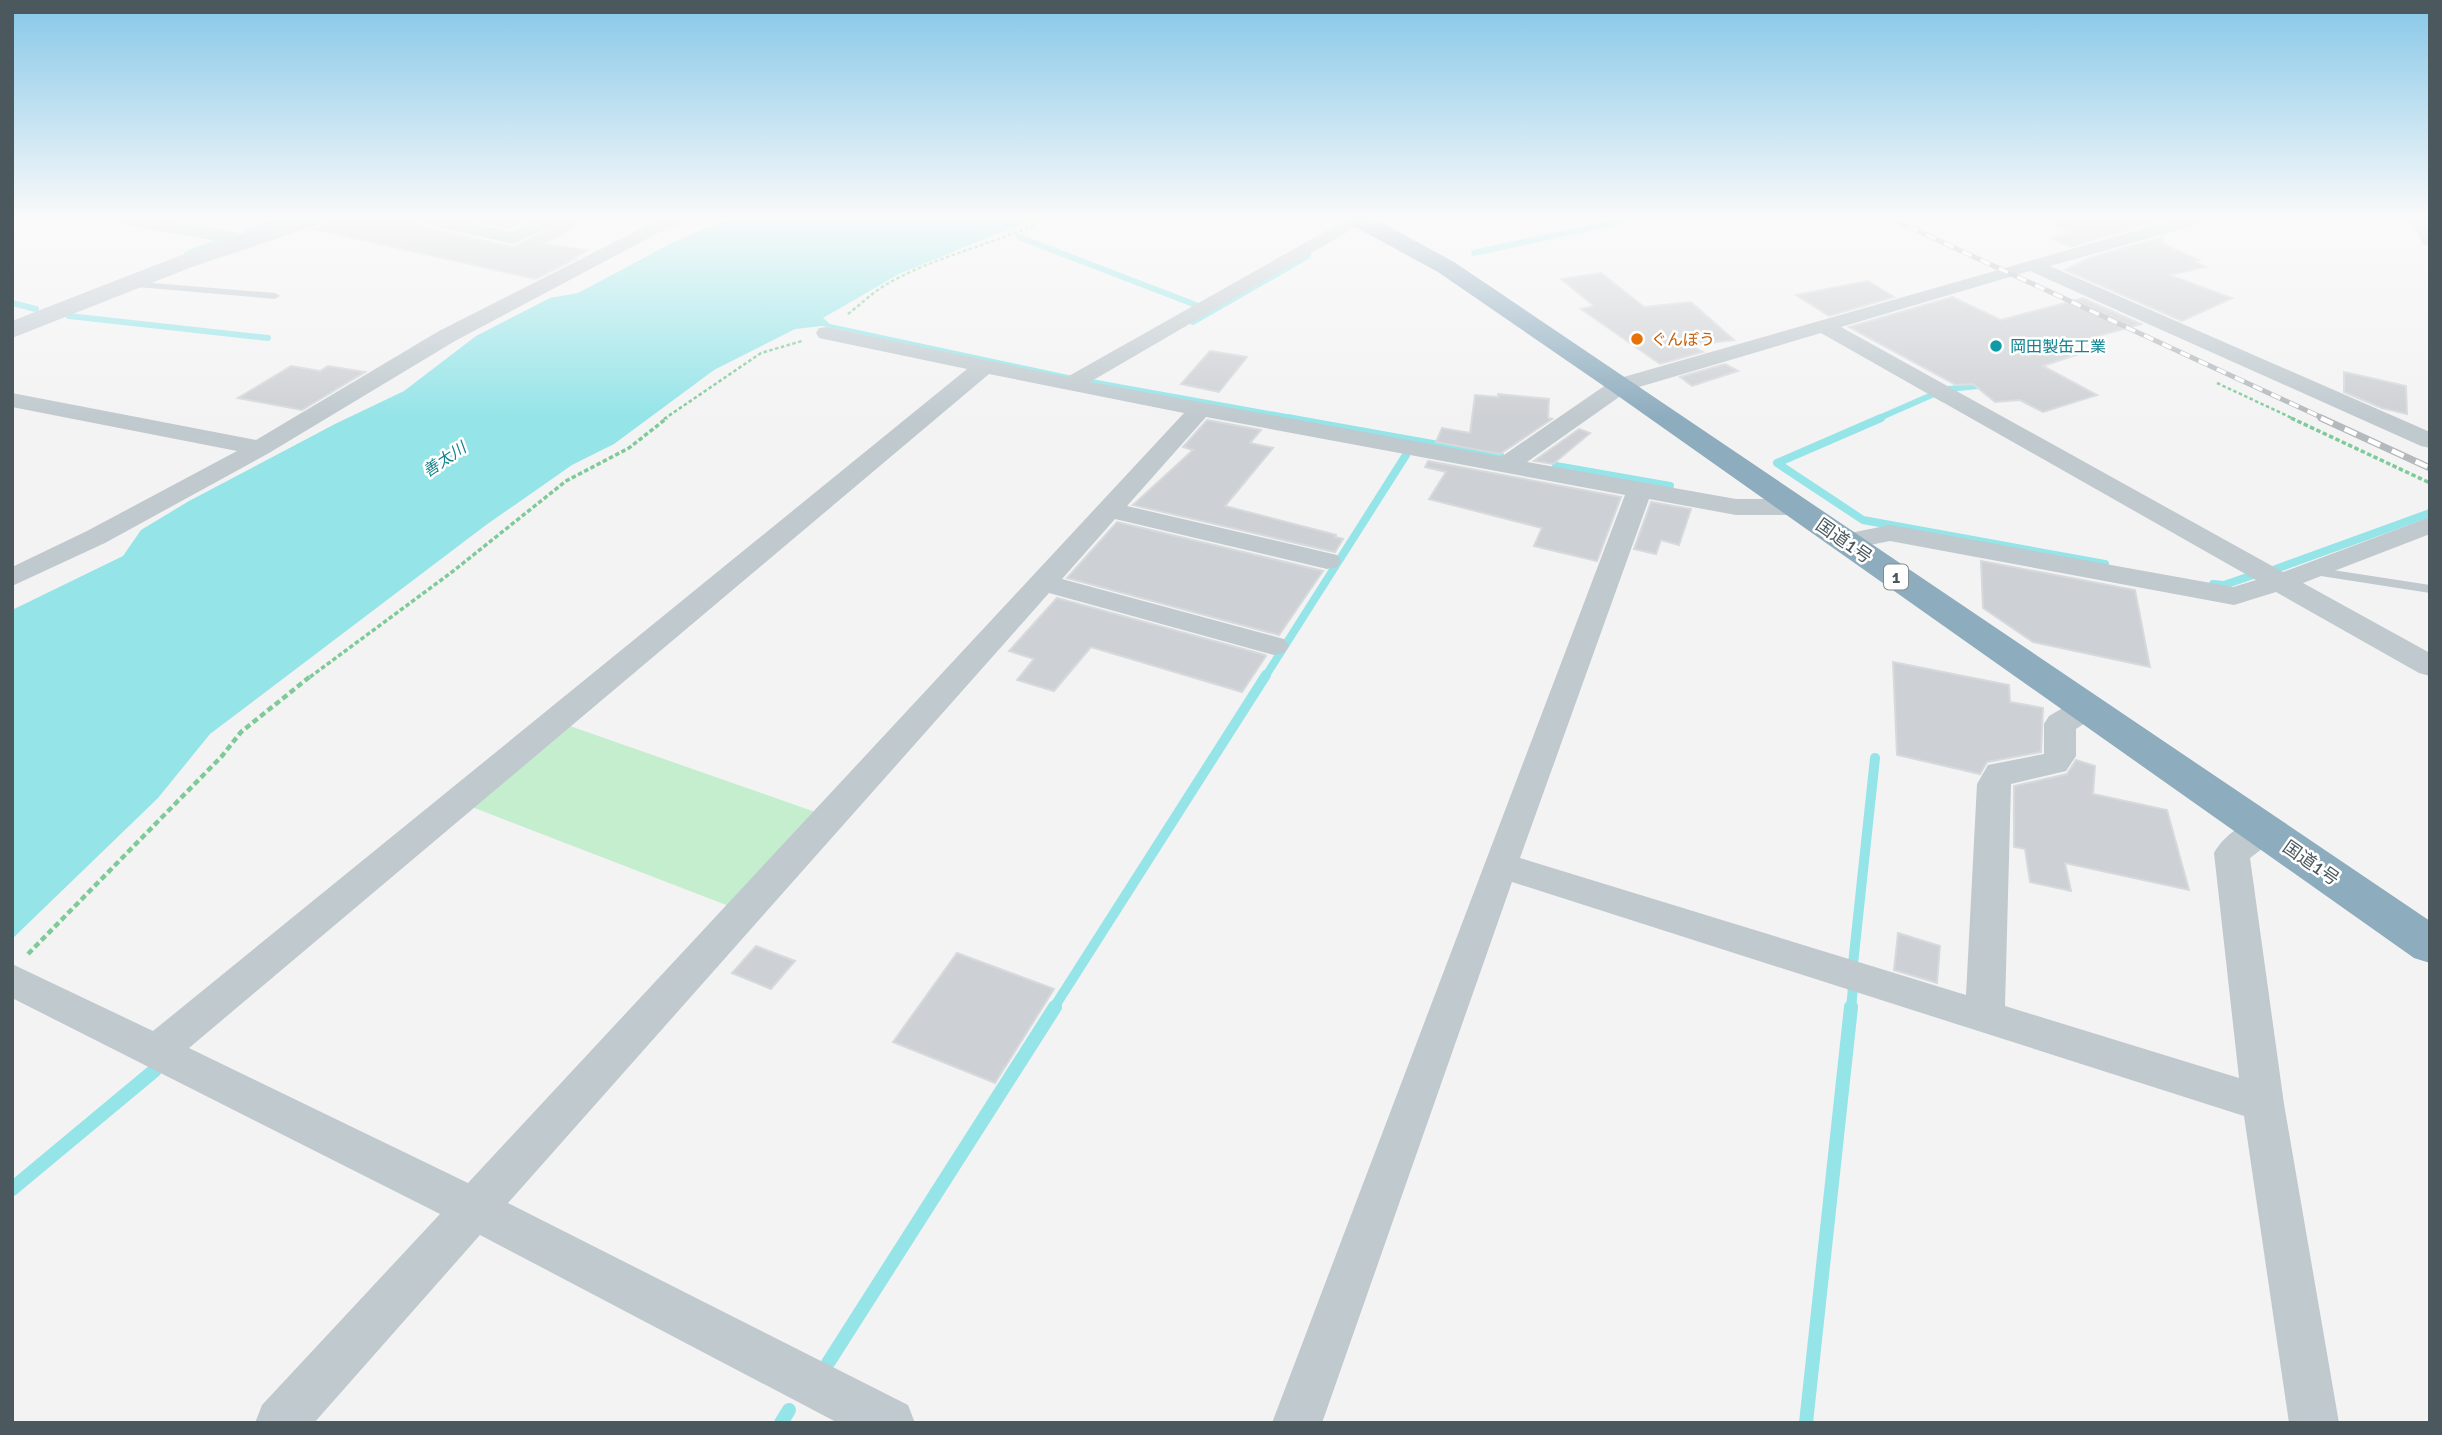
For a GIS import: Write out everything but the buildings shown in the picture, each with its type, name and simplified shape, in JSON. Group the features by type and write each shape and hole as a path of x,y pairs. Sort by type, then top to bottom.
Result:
{"highway":[{"name":"国道1号","path":"1473,285 2430,945"}],"street":[{"path":"12,330 127,285"},
{"path":"12,578 96,537 260,448 447,335 543,285"},
{"path":"1071,385 1099,366 1242,285"},
{"path":"1506,465 1621,385 1964,285"},
{"path":"2077,285 2430,441"},
{"path":"1824,326 2430,666"},
{"path":"827,333 1071,385 1640,491 1736,508 1795,508"},
{"path":"156,1051 985,366"},
{"path":"12,400 260,448"},
{"path":"279,1423 1202,408"},
{"path":"1297,1423 1500,865 1640,491"},
{"path":"1109,510 1326,561"},
{"path":"1844,542 1890,533 2234,596 2313,571 2430,525"},
{"path":"1043,583 1274,646"},
{"path":"1984,1016 1994,784 2000,773 2054,763 2060,756 2060,724 2086,708"},
{"path":"2263,830 2232,853 2263,1104 2314,1423"},
{"path":"1500,865 2263,1104"},
{"path":"17,970 156,1051 475,1209 890,1423"}],"lane":[{"path":"141,285 275,296"},
{"path":"2313,571 2430,589"}],"path":[{"path":"847,314 885,285"},
{"path":"17,970 222,756 241,732 268,708 452,572 566,481 629,448 666,418 761,353 827,333"},
{"path":"2217,383 2430,483"}],"green space":[{"path":"570,726 821,814 734,908 472,807"}],"water":[{"name":"善太川","path":"593,285 880,285 823,318 830,324 1073,376 1068,378 822,326 795,329 714,370 614,444 572,465 486,525 210,734 158,798 12,939 12,610 123,556 141,530 189,501 404,391 476,336 550,298 578,293"}],"waterway":[{"path":"1144,285 1196,305"},
{"path":"1193,322 1258,285"},
{"path":"12,303 36,309"},
{"path":"69,316 268,338"},
{"path":"1091,382 1297,419"},
{"path":"1949,389 1987,385"},
{"path":"1877,419 1934,394 1943,399"},
{"path":"1287,418 1500,456"},
{"path":"1881,418 1777,463 1863,520 2105,564"},
{"path":"1265,677 1406,455"},
{"path":"1556,466 1670,486"},
{"path":"2273,570 2430,513"},
{"path":"2213,584 2224,585 2256,574"},
{"path":"1053,1009 1266,675"},
{"path":"1853,964 1875,758"},
{"path":"1851,1009 1853,987"},
{"path":"828,1363 1055,1007"},
{"path":"1806,1423 1851,1007"},
{"path":"12,1189 155,1070"},
{"path":"781,1423 789,1410"}],"railway":[{"path":"2035,285 2325,419"},
{"path":"2321,418 2430,468"}],"place":[{"name":"ぐんぽう","path":"1637,339"},
{"name":"岡田製缶工業","path":"1996,346"}]}
